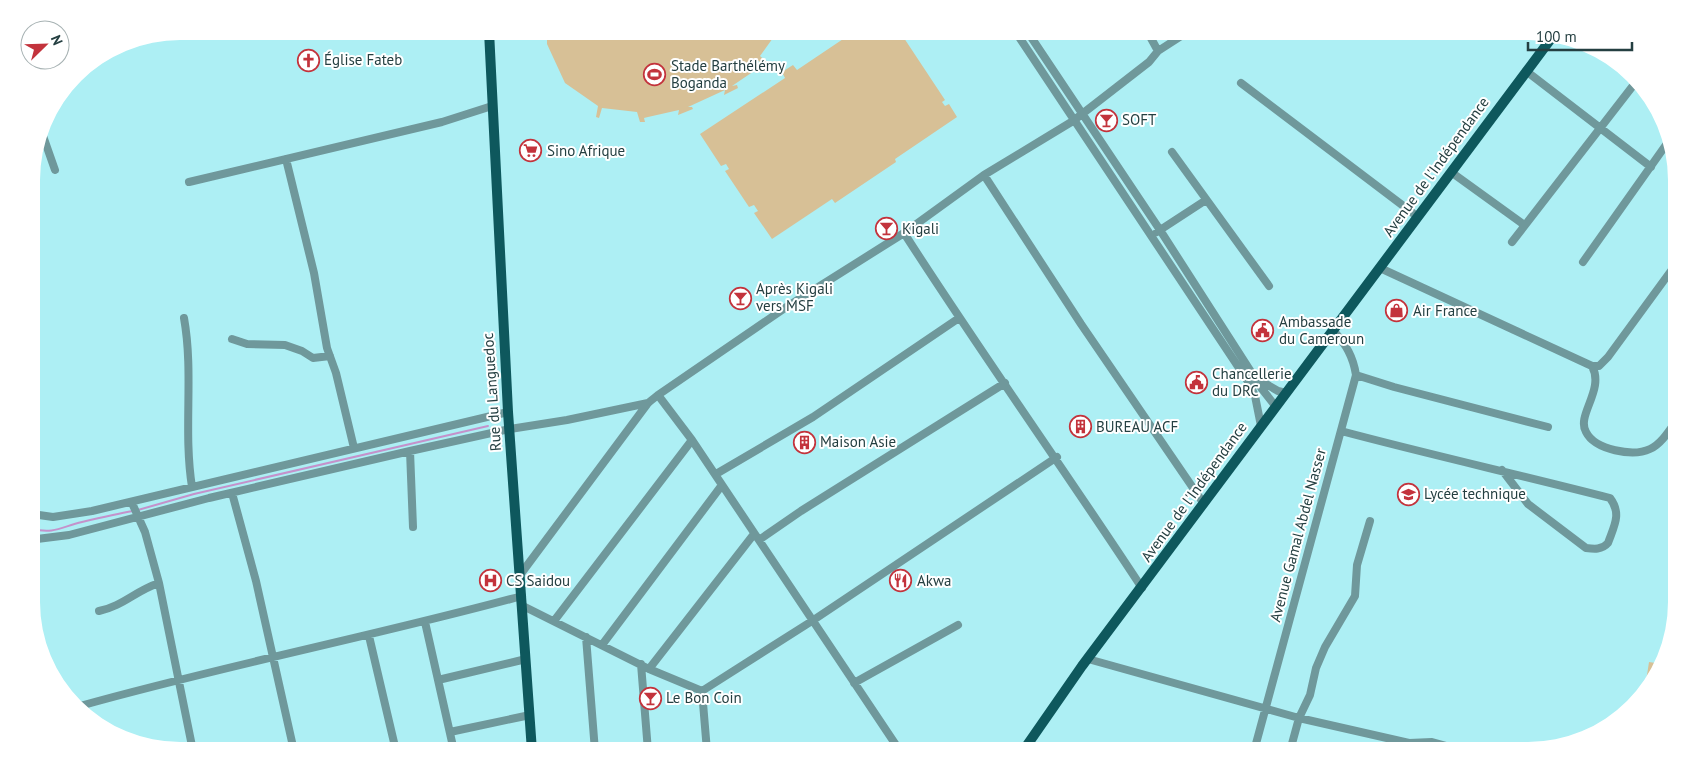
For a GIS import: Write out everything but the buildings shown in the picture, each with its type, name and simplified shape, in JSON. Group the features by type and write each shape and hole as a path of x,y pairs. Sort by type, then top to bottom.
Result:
{"main road":[{"name":"Rue du Languedoc","path":"489,40 508,412 532,742"},
{"name":"Avenue de l'Indépendance","path":"1029,742 1088,659 1548,42"}],"street":[{"path":"1021,40 1249,383 1258,409 1261,426"},
{"path":"1034,40 1276,407"},
{"path":"1152,40 1158,51"},
{"path":"520,575 648,403 785,308 904,234 984,175 1074,121 1149,62 1158,51 1175,40"},
{"path":"1526,71 1651,167"},
{"path":"1241,83 1418,217"},
{"path":"1512,242 1523,224 1632,87"},
{"path":"189,182 442,122 492,106"},
{"path":"45,143 55,170"},
{"path":"1583,262 1664,148"},
{"path":"1172,152 1269,286"},
{"path":"286,159 314,273 327,348 354,448"},
{"path":"1451,172 1523,224"},
{"path":"984,175 1081,324 1204,504"},
{"path":"1152,235 1206,200"},
{"path":"904,234 959,318 1056,457 1142,588"},
{"path":"1380,268 1592,366 1599,366 1608,358 1668,275"},
{"path":"184,318 190,388 187,439 192,486"},
{"path":"716,474 813,417 959,318"},
{"path":"1334,331 1350,352 1356,375 1548,427"},
{"path":"232,339 247,344 285,345 302,350 313,358 330,356"},
{"path":"1592,366 1597,375 1595,389 1584,420 1585,431 1593,441 1612,449 1635,452 1649,450 1668,431"},
{"name":"Avenue Gamal Abdel Nasser","path":"1256,742 1356,375"},
{"path":"1254,376 1266,385 1286,393"},
{"path":"649,668 757,537 1005,383"},
{"path":"658,395 716,474 894,742"},
{"path":"40,539 69,535 209,498 410,451 510,429 566,420 648,403"},
{"path":"40,515 53,517 132,503 192,486 508,412"},
{"path":"1341,431 1446,459 1502,470 1610,498 1617,507 1618,515 1608,543 1596,549 1586,548 1528,504 1502,470"},
{"path":"554,621 692,440"},
{"path":"410,451 413,527"},
{"path":"702,691 812,621 1056,457"},
{"path":"279,466 282,481"},
{"path":"205,483 209,498"},
{"path":"602,645 722,485"},
{"path":"232,493 256,581 292,742"},
{"path":"132,503 139,516 159,583 191,742"},
{"path":"1292,742 1299,718 1310,695 1316,668 1325,647 1355,596 1357,565 1370,521"},
{"path":"98,611 114,608 132,595 159,583"},
{"path":"88,707 273,658 522,601 554,621 640,664 702,691"},
{"path":"425,622 452,742"},
{"path":"854,683 958,625"},
{"path":"369,636 394,742"},
{"path":"586,637 594,742"},
{"path":"438,680 526,659"},
{"path":"1088,659 1299,718 1405,742"},
{"path":"640,664 647,742"},
{"path":"702,691 706,742"},
{"path":"450,732 530,715"}],"green space":[{"name":"Stade Barthélémy Boganda","path":"547,40 772,40 760,56 768,63 765,66 756,59 754,61 760,67 732,86 737,85 738,88 724,95 725,90 688,107 693,109 678,115 679,110 644,118 645,122 640,122 637,112 602,108 599,118 596,117 598,106 565,83 547,44"},
{"path":"842,40 905,40 945,100 942,102 945,106 949,104 957,117 895,159 896,162 835,203 832,199 772,239 754,213 758,211 754,205 749,207 725,171 729,169 726,164 721,166 700,134 785,78 782,72 793,65 797,70"},
{"path":"1649,662 1653,663 1649,672 1647,675"}],"waterway":[{"path":"138,510 194,494 488,426"},
{"path":"40,530 58,529 133,511"}],"place":[{"name":"Église Fateb","path":"308,60"},
{"name":"Stade Barthélémy Boganda","path":"655,75"},
{"name":"SOFT","path":"1106,120"},
{"name":"Sino Afrique","path":"531,151"},
{"name":"Kigali","path":"886,229"},
{"name":"Après Kigali vers MSF","path":"740,298"},
{"name":"Air France","path":"1397,311"},
{"name":"Ambassade du Cameroun","path":"1263,331"},
{"name":"Chancellerie du DRC","path":"1196,383"},
{"name":"BUREAU ACF","path":"1080,427"},
{"name":"Maison Asie","path":"804,442"},
{"name":"Lycée technique","path":"1408,494"},
{"name":"CS Saidou","path":"490,581"},
{"name":"Akwa","path":"901,581"},
{"name":"Le Bon Coin","path":"650,698"}]}
